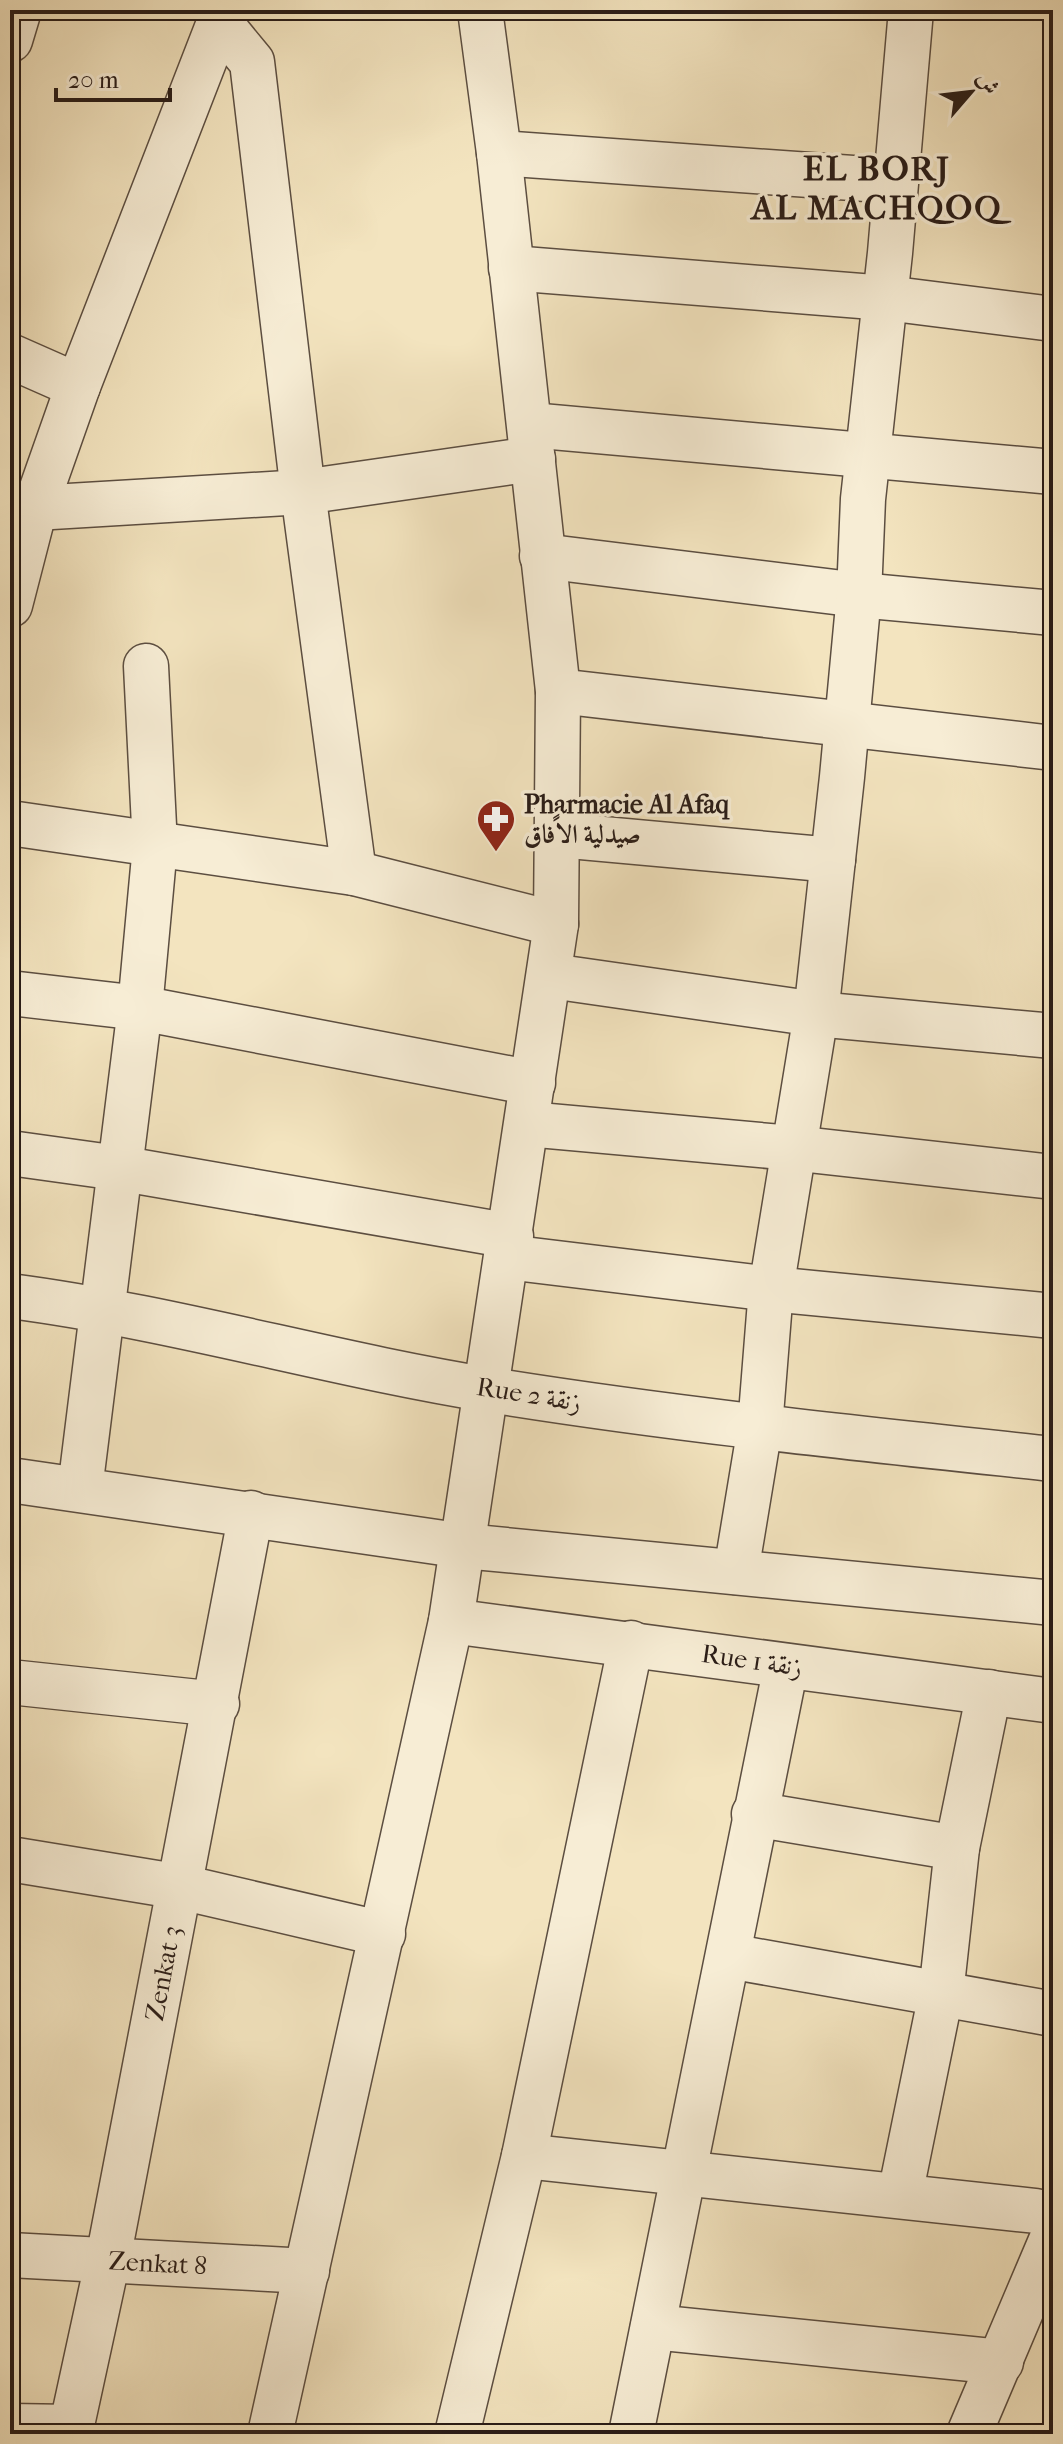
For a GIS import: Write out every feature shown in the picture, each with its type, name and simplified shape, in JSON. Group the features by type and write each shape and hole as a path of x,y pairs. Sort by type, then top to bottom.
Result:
{"street":[{"path":"10,40 19,10"},
{"path":"270,2434 451,1621 551,976 556,924 558,691 499,153 480,10"},
{"path":"736,1572 760,1427 771,1289 816,1014 859,595 868,455 886,298 911,10"},
{"path":"10,605 35,508 78,386 222,17"},
{"path":"222,17 252,62 303,492 354,873"},
{"path":"499,153 895,181"},
{"path":"511,268 886,298 1053,319"},
{"path":"10,356 78,386"},
{"path":"35,508 303,492 531,442 868,455 1053,472"},
{"path":"542,556 859,595 1053,613"},
{"path":"80,1489 100,1308 140,1008 155,846 146,666"},
{"path":"558,691 1053,748"},
{"path":"10,823 354,873 556,924"},
{"path":"559,835 833,860"},
{"path":"551,976 816,1014 1053,1036"},
{"path":"10,993 140,1008 530,1104 792,1148 1053,1177"},
{"path":"10,1153 118,1168 509,1246 771,1289 1053,1316"},
{"name":"Rue 2 زنقة","path":"10,1296 100,1308 488,1390 760,1427 1053,1459"},
{"path":"10,1480 464,1546 1053,1603"},
{"name":"Zenkat 3","path":"71,2430 108,2259 217,1704 251,1513"},
{"name":"Rue 1 زنقة","path":"451,1621 1053,1701"},
{"path":"457,2434 524,2156 631,1643"},
{"path":"631,2434 786,1666"},
{"path":"10,1682 217,1704"},
{"path":"900,2195 941,1994 957,1848 989,1692"},
{"path":"754,1814 957,1848"},
{"path":"10,1859 181,1887 383,1934"},
{"path":"729,1956 1053,2014"},
{"path":"524,2156 900,2195 1036,2211 1053,2217"},
{"path":"969,2434 1053,2236"},
{"name":"Zenkat 8","path":"10,2255 307,2271"},
{"path":"653,2327 1001,2362"},
{"path":"10,2426 71,2430"}],"place":[{"name":"Pharmacie Al Afaq صيدلية الاًفاق","path":"496,853"}],"district":[{"name":"EL BORJ AL MACHQOQ","path":"877,188"}]}
